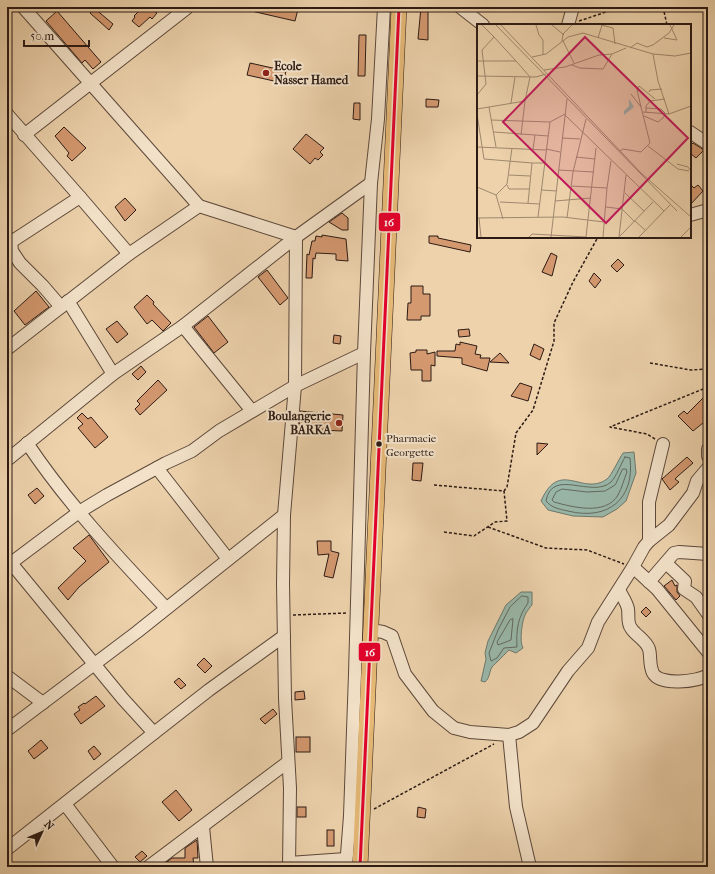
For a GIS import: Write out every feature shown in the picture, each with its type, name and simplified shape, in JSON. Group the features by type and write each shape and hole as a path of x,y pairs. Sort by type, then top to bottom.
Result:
{"main road":[{"path":"360,867 361,816 399,7"}],"street":[{"path":"24,7 199,206 296,237"},
{"path":"24,135 187,7"},
{"path":"296,237 295,386 284,515 283,615 290,788 289,865 346,863 350,816 364,353 371,183 378,119 384,7"},
{"path":"460,7 482,24"},
{"path":"571,24 573,7"},
{"path":"7,114 129,254"},
{"path":"691,133 708,144"},
{"path":"7,460 113,374 183,326 296,237 371,183"},
{"path":"80,197 9,239 12,251 20,264 64,304 113,374"},
{"path":"7,349 129,254 199,206"},
{"path":"691,215 708,210"},
{"path":"183,326 252,411"},
{"path":"154,732 9,565 79,512 157,468 192,452 219,431 295,386 364,353"},
{"path":"27,443 42,465 79,512 166,608"},
{"path":"649,541 649,502 663,444"},
{"path":"708,449 708,456"},
{"path":"157,468 228,559"},
{"path":"370,630 383,632 392,636 406,674 433,712 440,718 461,730 509,735 519,732 533,723 568,671 588,648 598,622 644,547 649,541 669,525 693,493 697,480 708,468"},
{"path":"7,730 95,664 284,515"},
{"path":"649,582 674,553 708,554"},
{"path":"666,563 685,581 684,589 696,597 708,614"},
{"path":"633,567 663,596 708,652"},
{"path":"619,590 628,608 629,625 649,649 650,663 654,674 660,679 686,681 702,679 708,675"},
{"path":"7,850 208,690 284,636"},
{"path":"7,676 43,703"},
{"path":"509,735 516,807 530,867"},
{"path":"148,867 288,762"},
{"path":"65,804 113,867"},
{"path":"203,827 206,867"}],"path":[{"path":"571,24 621,7"},
{"path":"663,7 667,24"},
{"path":"444,532 474,536 495,522 507,520 504,491 507,487 516,432 533,410 554,341 554,323 573,282 597,238"},
{"path":"650,363 691,370 708,369"},
{"path":"663,444 647,434 610,427 708,387"},
{"path":"434,485 504,491"},
{"path":"488,526 546,548 587,550 633,567"},
{"path":"283,615 356,613"},
{"path":"361,816 509,735"}],"water":[{"path":"634,452 636,473 626,501 617,509 603,517 573,516 548,510 541,501 548,488 556,482 564,480 589,484 598,483 607,479 623,453"},
{"path":"521,592 532,592 532,605 526,613 522,625 521,641 523,648 516,653 509,650 492,667 487,680 485,682 481,681 488,641 506,605"}],"building":[{"path":"143,7 148,7 157,13 152,19 150,17 139,27 132,21 135,17 134,16"},
{"path":"248,7 290,7 298,9 295,21 247,10"},
{"path":"421,7 428,7 428,40 418,39"},
{"path":"94,8 113,24 109,30 90,13"},
{"path":"57,11 101,62 93,69 85,60 82,63 46,21"},
{"path":"359,35 366,35 365,76 358,76"},
{"name":"Ecole Nasser Hamed","path":"250,63 286,71 283,83 247,75"},
{"path":"426,99 439,100 438,107 426,107"},
{"path":"354,103 360,103 360,120 353,119"},
{"path":"64,127 86,148 72,161 67,156 69,153 55,136"},
{"path":"306,134 324,148 320,152 323,155 318,160 315,158 310,164 293,149"},
{"path":"693,143 704,150 696,158 691,154 691,145"},
{"path":"691,185 694,188 698,185 703,191 691,204"},
{"path":"125,198 136,210 125,221 115,207"},
{"path":"342,213 348,218 348,230 342,230 329,222"},
{"path":"322,235 346,239 348,261 336,260 336,254 316,253 315,259 313,258 312,278 306,278 307,254 309,255 312,241 315,241 316,236 322,237"},
{"path":"429,236 438,236 438,238 471,245 470,252 429,243"},
{"path":"551,253 557,256 552,276 542,272"},
{"path":"618,259 624,265 617,272 611,266"},
{"path":"267,270 288,298 280,305 258,277"},
{"path":"594,273 601,280 595,288 589,281"},
{"path":"411,286 423,286 423,294 430,294 430,316 421,316 421,320 407,320 408,303 411,303"},
{"path":"36,291 49,307 25,325 14,311"},
{"path":"147,295 154,302 153,304 171,323 163,331 152,320 147,324 134,307"},
{"path":"208,316 228,342 214,353 194,327"},
{"path":"117,321 128,334 117,343 106,329"},
{"path":"469,329 470,336 459,337 458,330"},
{"path":"334,335 341,336 340,344 333,343"},
{"path":"460,342 477,346 475,354 481,355 480,358 490,358 487,371 462,364 462,358 437,356 437,351 455,351 456,344 460,345"},
{"path":"534,344 544,349 540,360 530,355"},
{"path":"416,350 427,350 427,354 435,352 435,366 431,365 431,381 422,381 422,370 411,370 410,353 416,352"},
{"path":"500,353 509,363 490,362"},
{"path":"141,366 146,372 138,380 132,374"},
{"path":"158,380 167,390 140,415 135,409 140,404 137,401"},
{"path":"520,383 532,387 528,401 511,396"},
{"path":"703,398 708,404 703,411 708,415 708,419 693,431 678,416 684,411 687,414"},
{"path":"300,411 343,415 342,431 299,429"},
{"path":"82,413 88,419 91,417 108,437 95,448 78,428 83,424 77,418"},
{"path":"537,443 548,444 537,455"},
{"path":"687,457 693,463 675,479 679,482 670,490 662,479"},
{"path":"413,463 423,463 421,481 412,480"},
{"path":"37,488 44,496 35,504 28,495"},
{"path":"89,535 109,562 79,587 68,600 58,588 86,561 73,548"},
{"path":"317,541 331,541 331,551 339,553 333,578 324,576 329,554 318,555"},
{"path":"672,580 675,586 677,585 677,592 680,596 676,600 664,586"},
{"path":"646,607 651,612 646,617 641,612"},
{"path":"204,658 212,666 205,673 197,665"},
{"path":"179,678 186,685 181,689 174,682"},
{"path":"304,691 305,699 295,700 295,692"},
{"path":"96,696 105,706 81,724 74,714 80,710 78,707"},
{"path":"273,709 277,714 265,724 260,719"},
{"path":"296,737 310,737 310,752 296,752"},
{"path":"41,740 48,748 34,759 28,751"},
{"path":"94,746 101,754 94,760 88,751"},
{"path":"176,790 192,810 179,821 162,802"},
{"path":"297,807 306,807 306,817 297,817"},
{"path":"418,807 426,809 425,818 417,817"},
{"path":"327,830 334,830 334,846 327,846"},
{"path":"197,840 198,858 193,858 194,867 160,867 172,858 185,858 185,848"},
{"path":"142,851 147,856 140,862 135,857"}],"transit line":[{"name":"16","path":"360,867 399,7"}],"place":[{"name":"Ecole Nasser Hamed","path":"266,73"},
{"name":"Boulangerie BARKA","path":"339,423"},
{"name":"Pharmacie Georgette","path":"379,444"}]}
